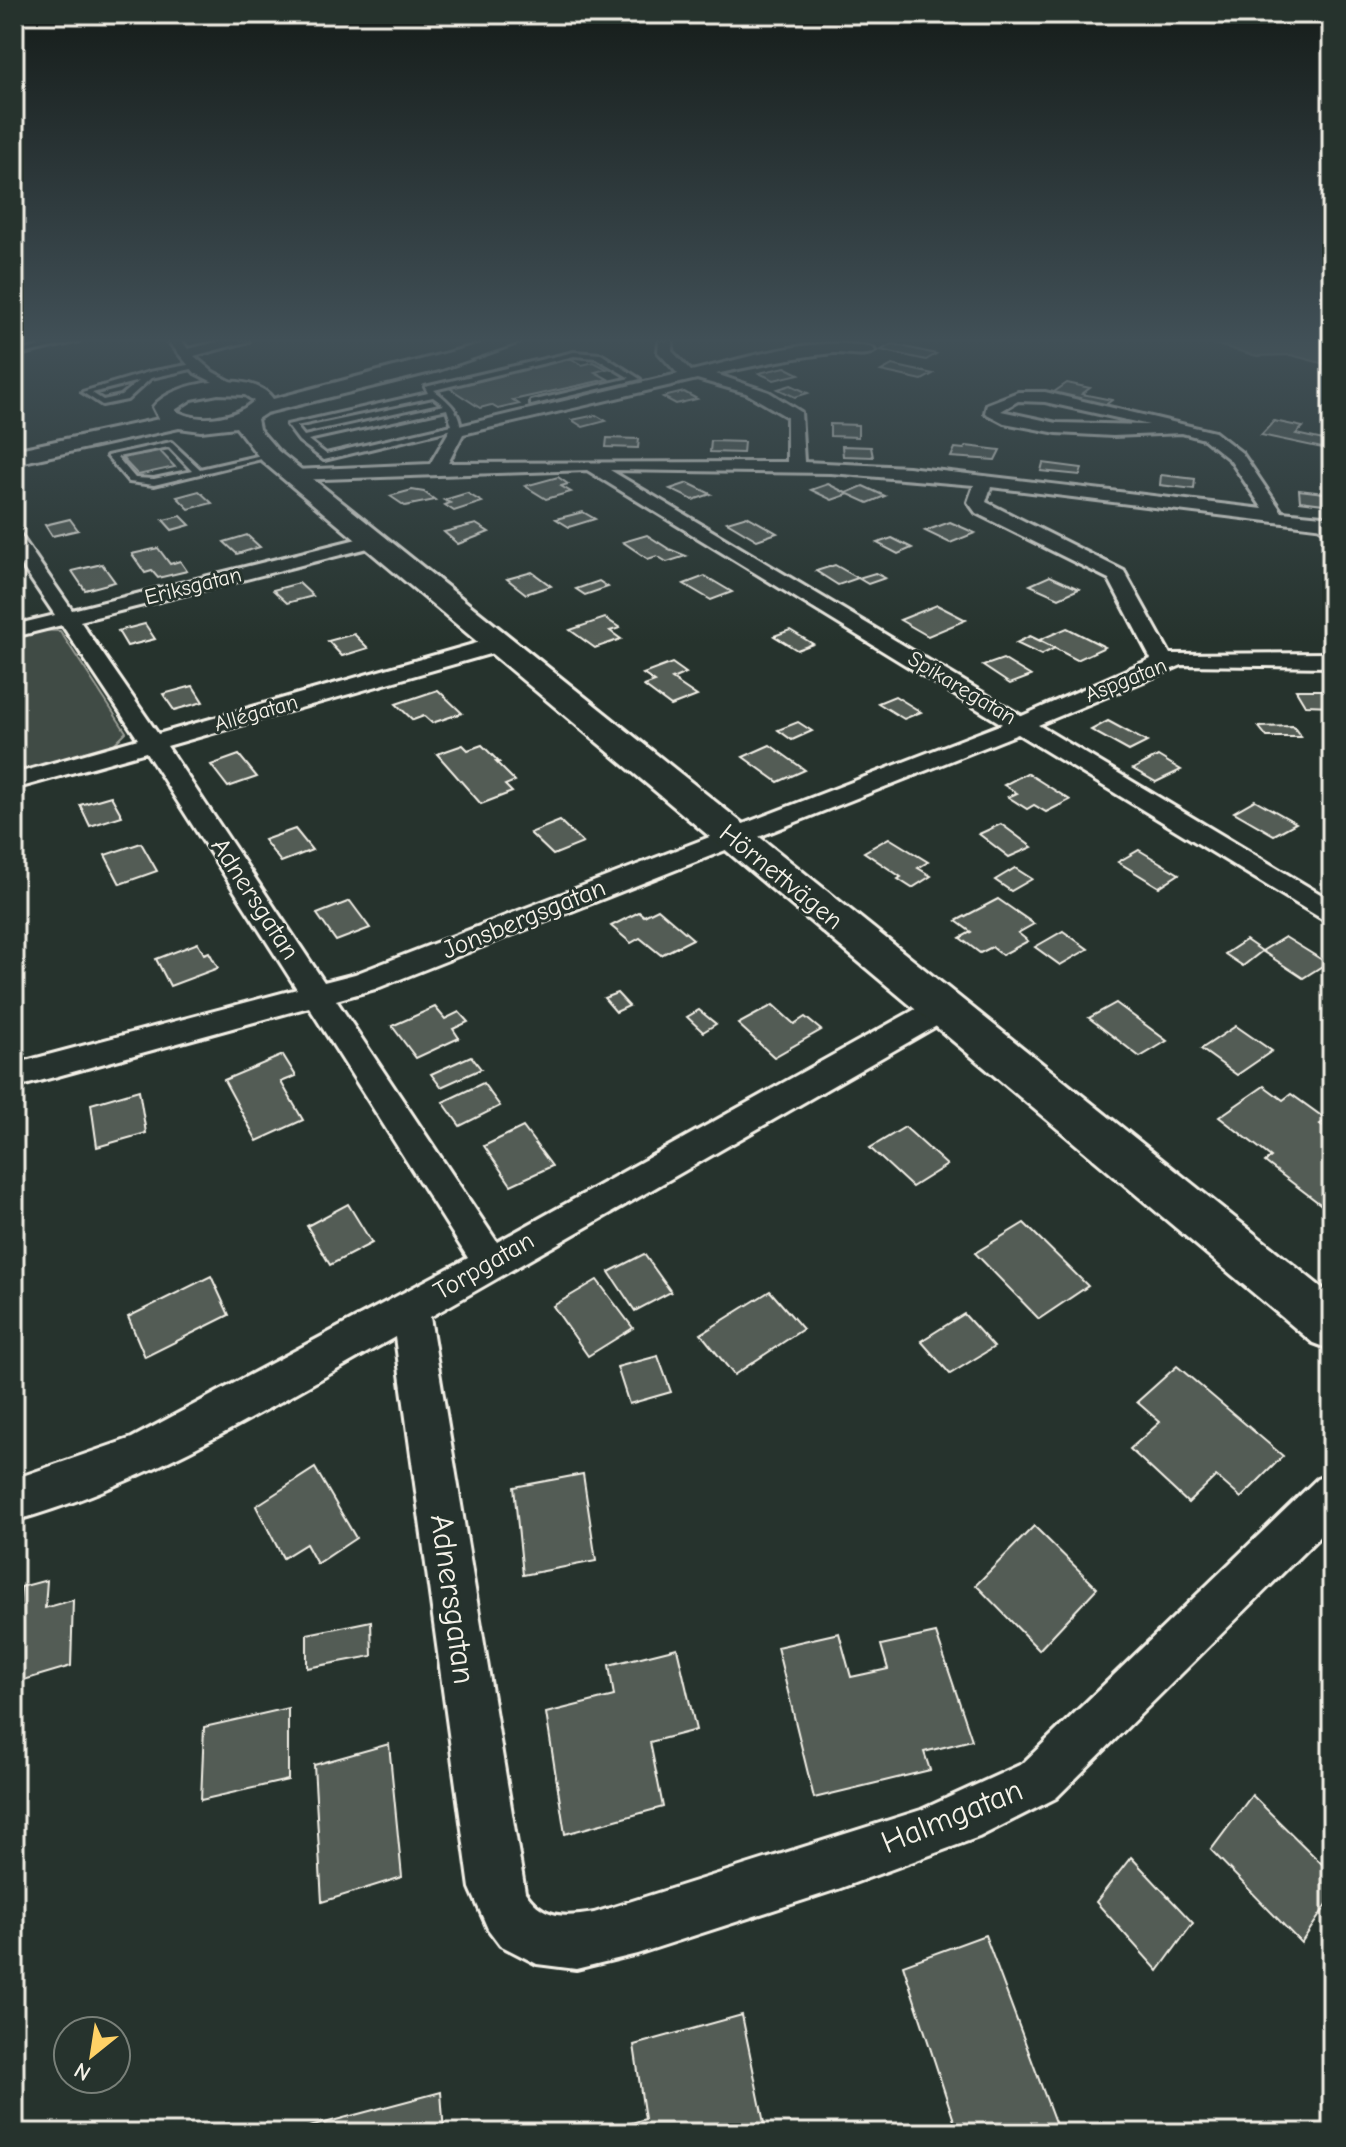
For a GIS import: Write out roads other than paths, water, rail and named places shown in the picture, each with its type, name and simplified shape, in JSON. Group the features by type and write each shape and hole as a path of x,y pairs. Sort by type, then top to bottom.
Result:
{"street":[{"path":"14,449 49,441"},
{"path":"14,457 72,441"},
{"path":"248,441 289,457 437,467 590,465 908,472 1324,522"},
{"name":"Hörnettvägen","path":"265,441 289,457 373,541 1332,1327"},
{"path":"437,467 451,441"},
{"path":"795,441 796,468"},
{"path":"1220,441 1225,443 1270,498 1274,515"},
{"name":"Spikaregatan","path":"590,465 1332,913"},
{"path":"984,481 977,502 982,509 1117,575 1163,662"},
{"name":"Adnersgatan","path":"14,540 152,742 490,1261"},
{"name":"Eriksgatan","path":"14,631 373,541"},
{"name":"Allégatan","path":"14,782 499,644"},
{"name":"Aspgatan","path":"1022,724 1163,662 1182,658 1332,660"},
{"name":"Jonsbergsgatan","path":"14,1076 319,997 364,982 1022,724"},
{"name":"Torpgatan","path":"14,1500 60,1487 145,1453 410,1309 490,1261 943,1008"},
{"name":"Adnersgatan","path":"410,1309 496,1888"},
{"name":"Halmgatan","path":"496,1888 508,1918 517,1926 527,1933 563,1943 628,1930 995,1807 1039,1781 1332,1494"}],"lane":[{"path":"289,457 290,441"},
{"path":"198,472 171,444 111,456 132,480 154,482 289,457 339,441"},
{"path":"289,457 324,457 399,441"},
{"path":"1324,522 1332,535"}]}
